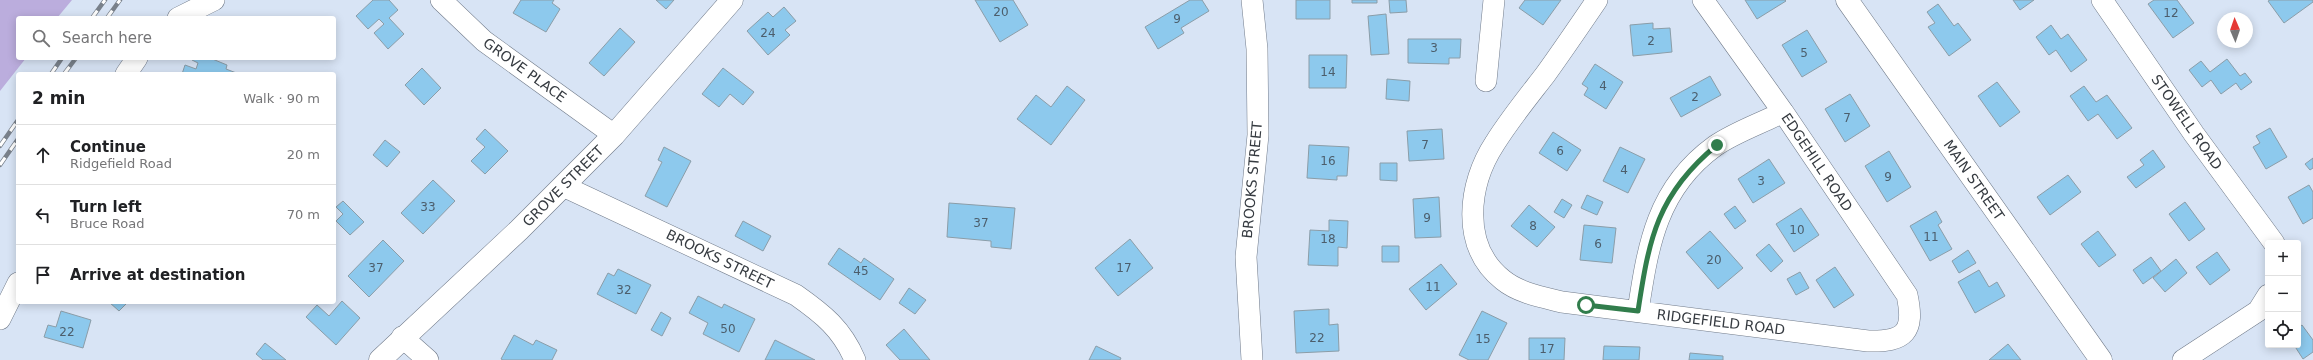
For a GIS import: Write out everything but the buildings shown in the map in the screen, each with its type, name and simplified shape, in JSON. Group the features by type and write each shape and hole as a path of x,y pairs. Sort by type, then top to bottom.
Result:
{"street":[{"path":"182,16 214,0"},
{"name":"GROVE PLACE","path":"441,0 484,41 614,135"},
{"name":"GROVE STREET","path":"380,360 519,230 614,135 732,0"},
{"name":"BROOKS STREET","path":"1252,0 1257,49 1258,135 1246,257 1252,360"},
{"path":"1486,81 1494,0"},
{"name":"RIDGEFIELD ROAD","path":"1596,0 1558,58 1494,143 1482,167 1474,189 1473,225 1476,241 1486,262 1504,281 1522,290 1562,302 1868,341 1889,342 1900,337 1907,331"},
{"name":"EDGEHILL ROAD","path":"1704,0 1784,112 1907,295 1911,312 1907,331"},
{"name":"MAIN STREET","path":"1847,0 2101,360"},
{"name":"STOWELL ROAD","path":"2102,0 2194,134 2272,240"},
{"path":"127,72 136,60"},
{"path":"1638,311 1649,245 1672,191 1694,164 1717,145 1784,112"},
{"name":"BROOKS STREET","path":"563,186 796,296 823,314 847,342 855,360"},
{"path":"0,319 16,287"},
{"path":"2183,360 2258,311 2265,300"},
{"path":"402,338 428,360"}],"shaded area":[{"path":"0,0 72,0 59,16 16,16 16,60 24,60 0,91"}],"railway":[{"path":"93,16 105,0"},
{"path":"108,16 120,0"},
{"path":"52,72 61,60"},
{"path":"66,72 74,60"},
{"path":"0,146 16,123"},
{"path":"0,165 16,142"}],"route":[{"path":"1586,305 1638,311 1649,245 1655,226 1672,191 1684,175 1694,164 1717,145"}]}
